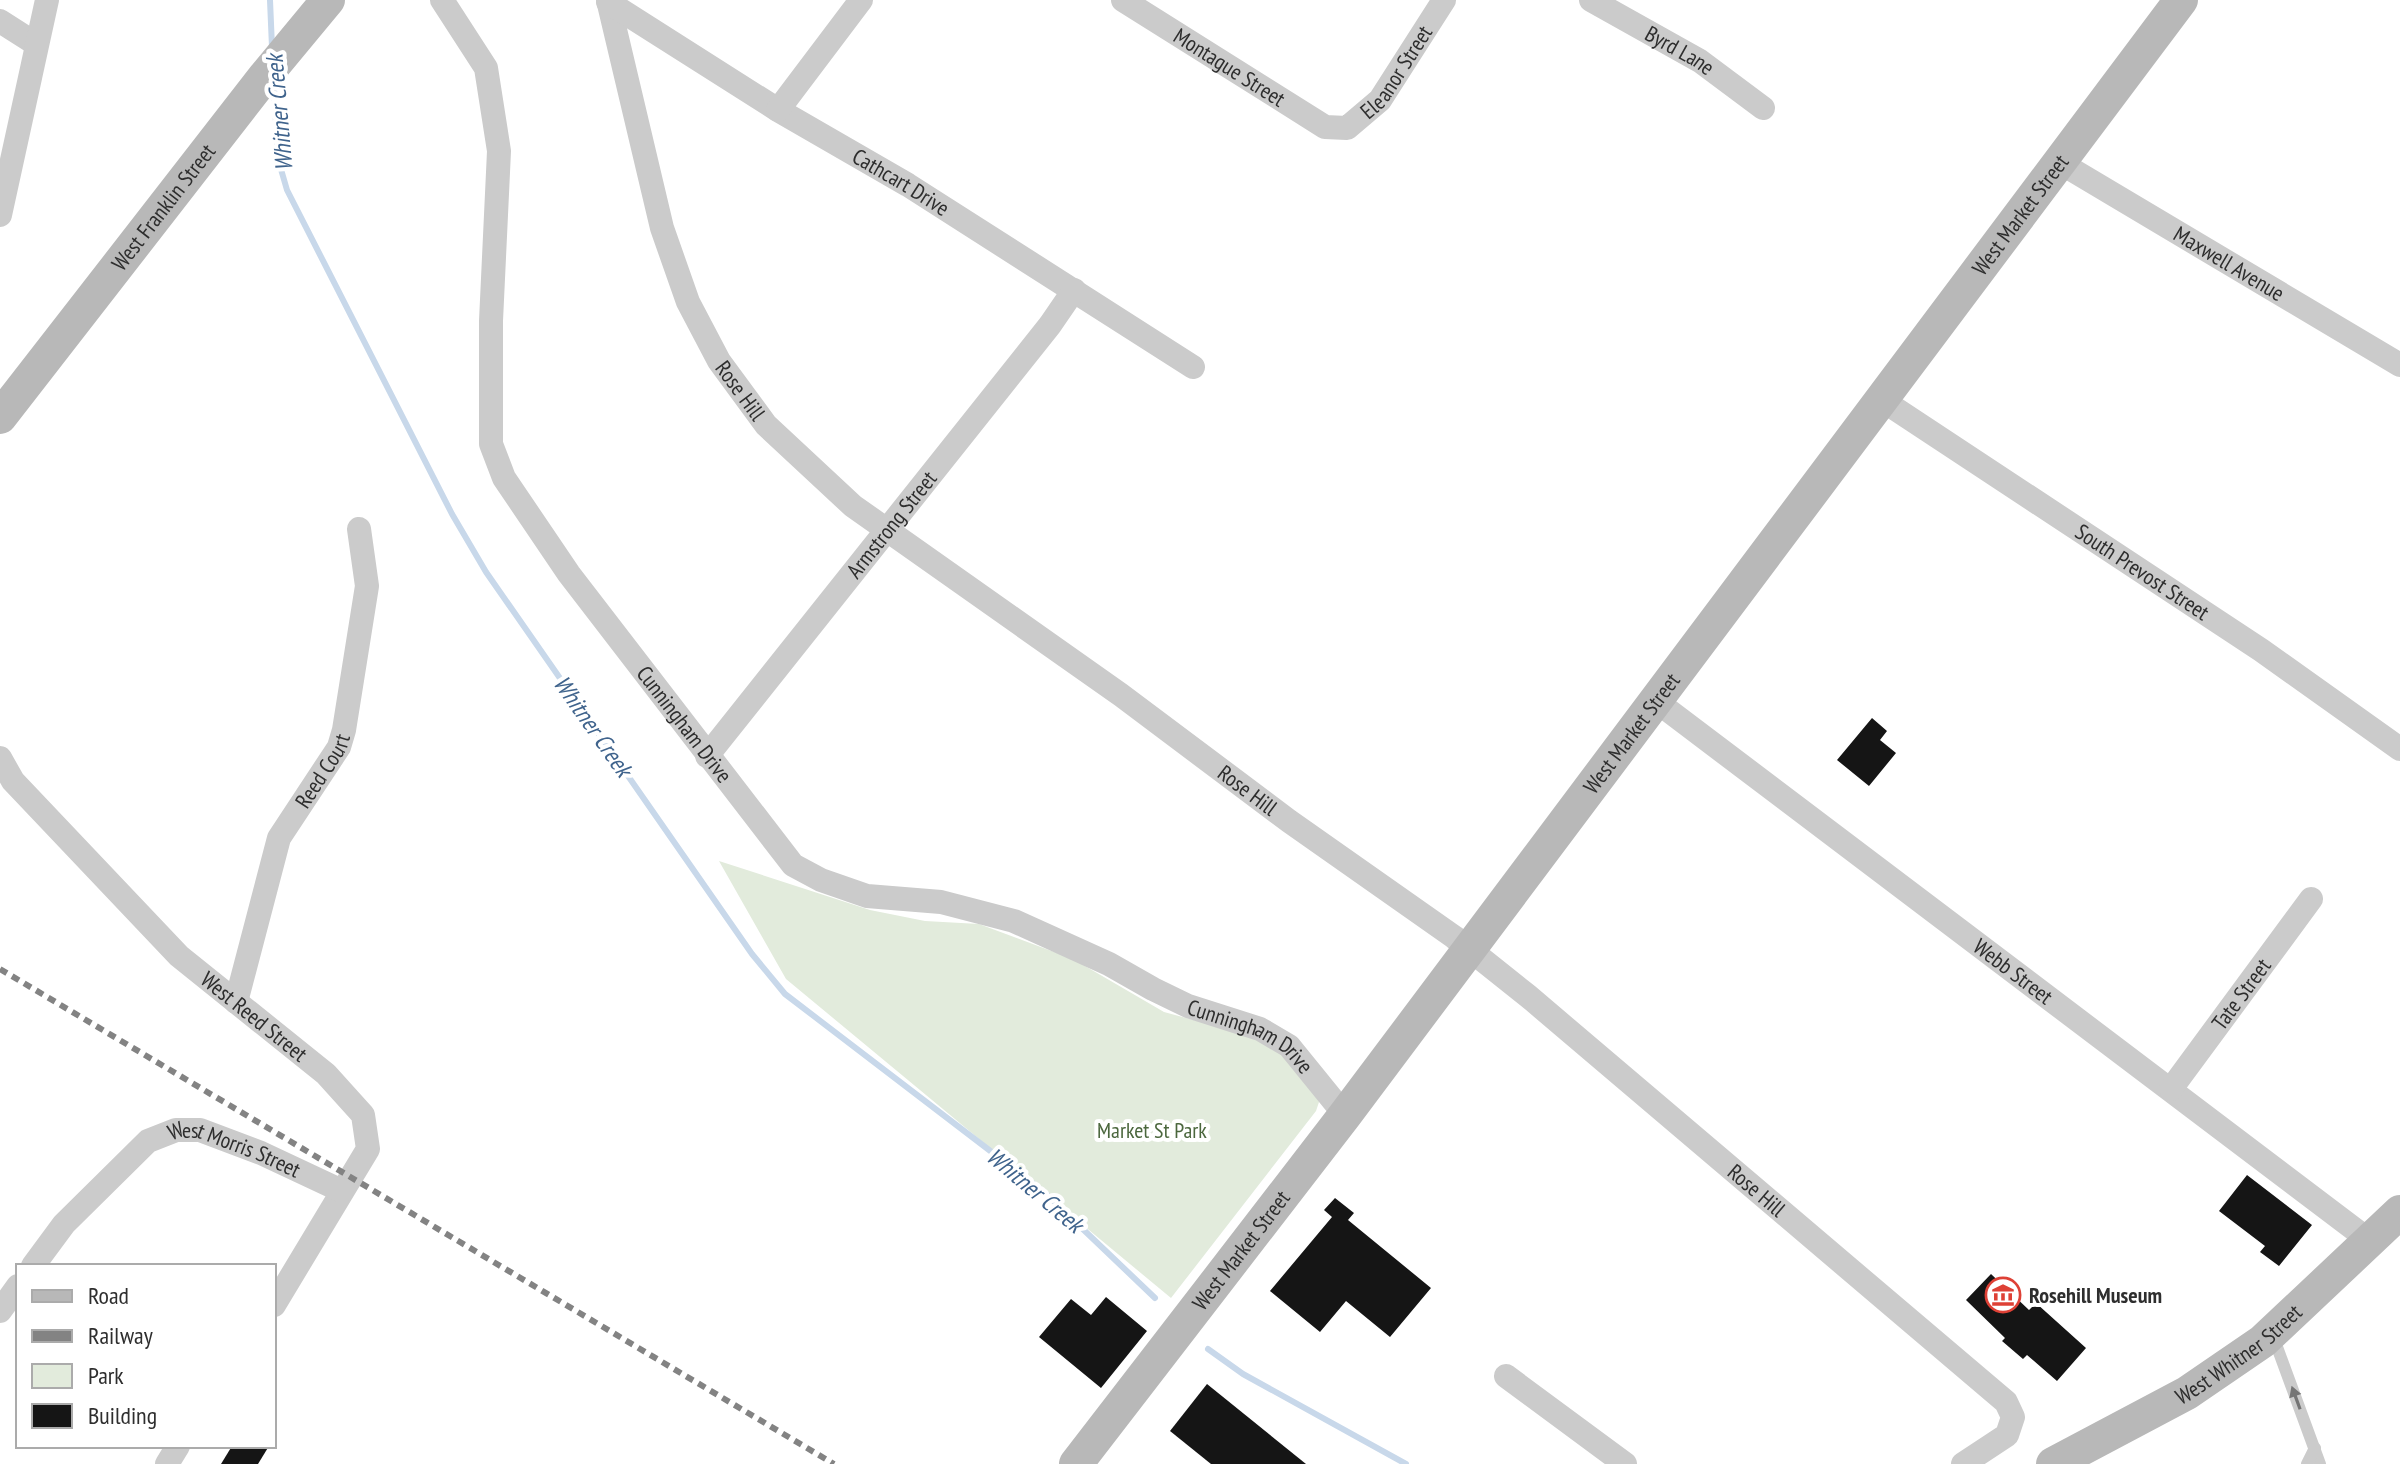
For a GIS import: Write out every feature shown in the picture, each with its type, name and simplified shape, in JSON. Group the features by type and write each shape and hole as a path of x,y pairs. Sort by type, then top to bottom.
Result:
{"street":[{"path":"0,215 47,0"},
{"name":"West Franklin Street","path":"0,417 265,76 328,0"},
{"name":"Cunningham Drive","path":"442,0 486,68 499,151 491,321 491,444 504,478 569,574 793,865 821,880 867,896 941,902 1014,921 1109,964 1188,1006 1260,1029 1289,1046 1345,1115"},
{"path":"778,110 861,0"},
{"name":"Montague Street","path":"1123,0 1325,127 1336,128"},
{"name":"Eleanor Street","path":"1336,128 1347,128 1380,100 1444,0"},
{"name":"Byrd Lane","path":"1591,0 1700,61 1763,108"},
{"name":"West Market Street","path":"1076,1464 1345,1115 2181,0"},
{"name":"Cathcart Drive","path":"608,1 778,110 908,185 1193,367"},
{"name":"Rose Hill","path":"608,1 662,228 688,302 713,350 766,425 853,506 1121,695 1289,821 1469,949 2006,1402 2013,1417 2007,1435 1963,1464"},
{"path":"0,21 36,44"},
{"name":"Maxwell Avenue","path":"2059,162 2400,365"},
{"name":"Armstrong Street","path":"707,756 888,531 1074,290"},
{"name":"South Prevost Street","path":"1882,400 2261,650 2400,749"},
{"name":"Reed Court","path":"236,1002 279,838 339,747 344,730 367,586 359,529"},
{"name":"Webb Street","path":"1656,701 2370,1241"},
{"name":"West Reed Street","path":"0,758 13,781 179,956 326,1074 363,1115 368,1149 276,1302"},
{"name":"Tate Street","path":"2171,1089 2311,899"},
{"name":"West Morris Street","path":"34,1264 64,1224 148,1141 176,1130 200,1130 261,1153 342,1191"},
{"name":"West Whitner Street","path":"2053,1464 2187,1393 2272,1332 2400,1212"},
{"path":"0,1311 16,1289"},
{"path":"1506,1376 1625,1464"}],"lane":[{"path":"2272,1332 2320,1464"},
{"path":"2307,1464 2315,1448"}],"green space":[{"name":"Market St Park","path":"719,861 870,910 925,921 979,924 1073,959 1164,1012 1260,1038 1288,1060 1320,1099 1316,1111 1171,1298 786,979"}],"building":[{"path":"1872,718 1887,731 1880,740 1896,753 1869,786 1837,760"},
{"path":"2247,1175 2312,1225 2279,1266 2260,1252 2265,1246 2219,1211"},
{"path":"1335,1198 1354,1213 1348,1220 1431,1288 1390,1337 1346,1301 1320,1332 1270,1291 1332,1217 1324,1210"},
{"path":"1991,1274 2029,1310 2036,1303 2086,1348 2057,1381 2027,1355 2023,1359 2002,1341 2005,1338 1966,1300"},
{"path":"1106,1297 1147,1331 1101,1388 1039,1337 1071,1299 1091,1315"},
{"path":"1207,1384 1306,1464 1211,1464 1170,1431"},
{"path":"231,1448 268,1448 258,1464 221,1464"}],"waterway":[{"name":"Whitner Creek","path":"270,0 272,47"},
{"name":"Whitner Creek","path":"274,86 278,159 287,190 452,514 486,572 752,954 785,994 1044,1192 1155,1298"},
{"name":"Whitner Creek","path":"1208,1349 1243,1374 1406,1464"}],"railway":[{"path":"0,969 834,1464"}],"place":[{"name":"Rosehill Museum","path":"2003,1295"}]}
